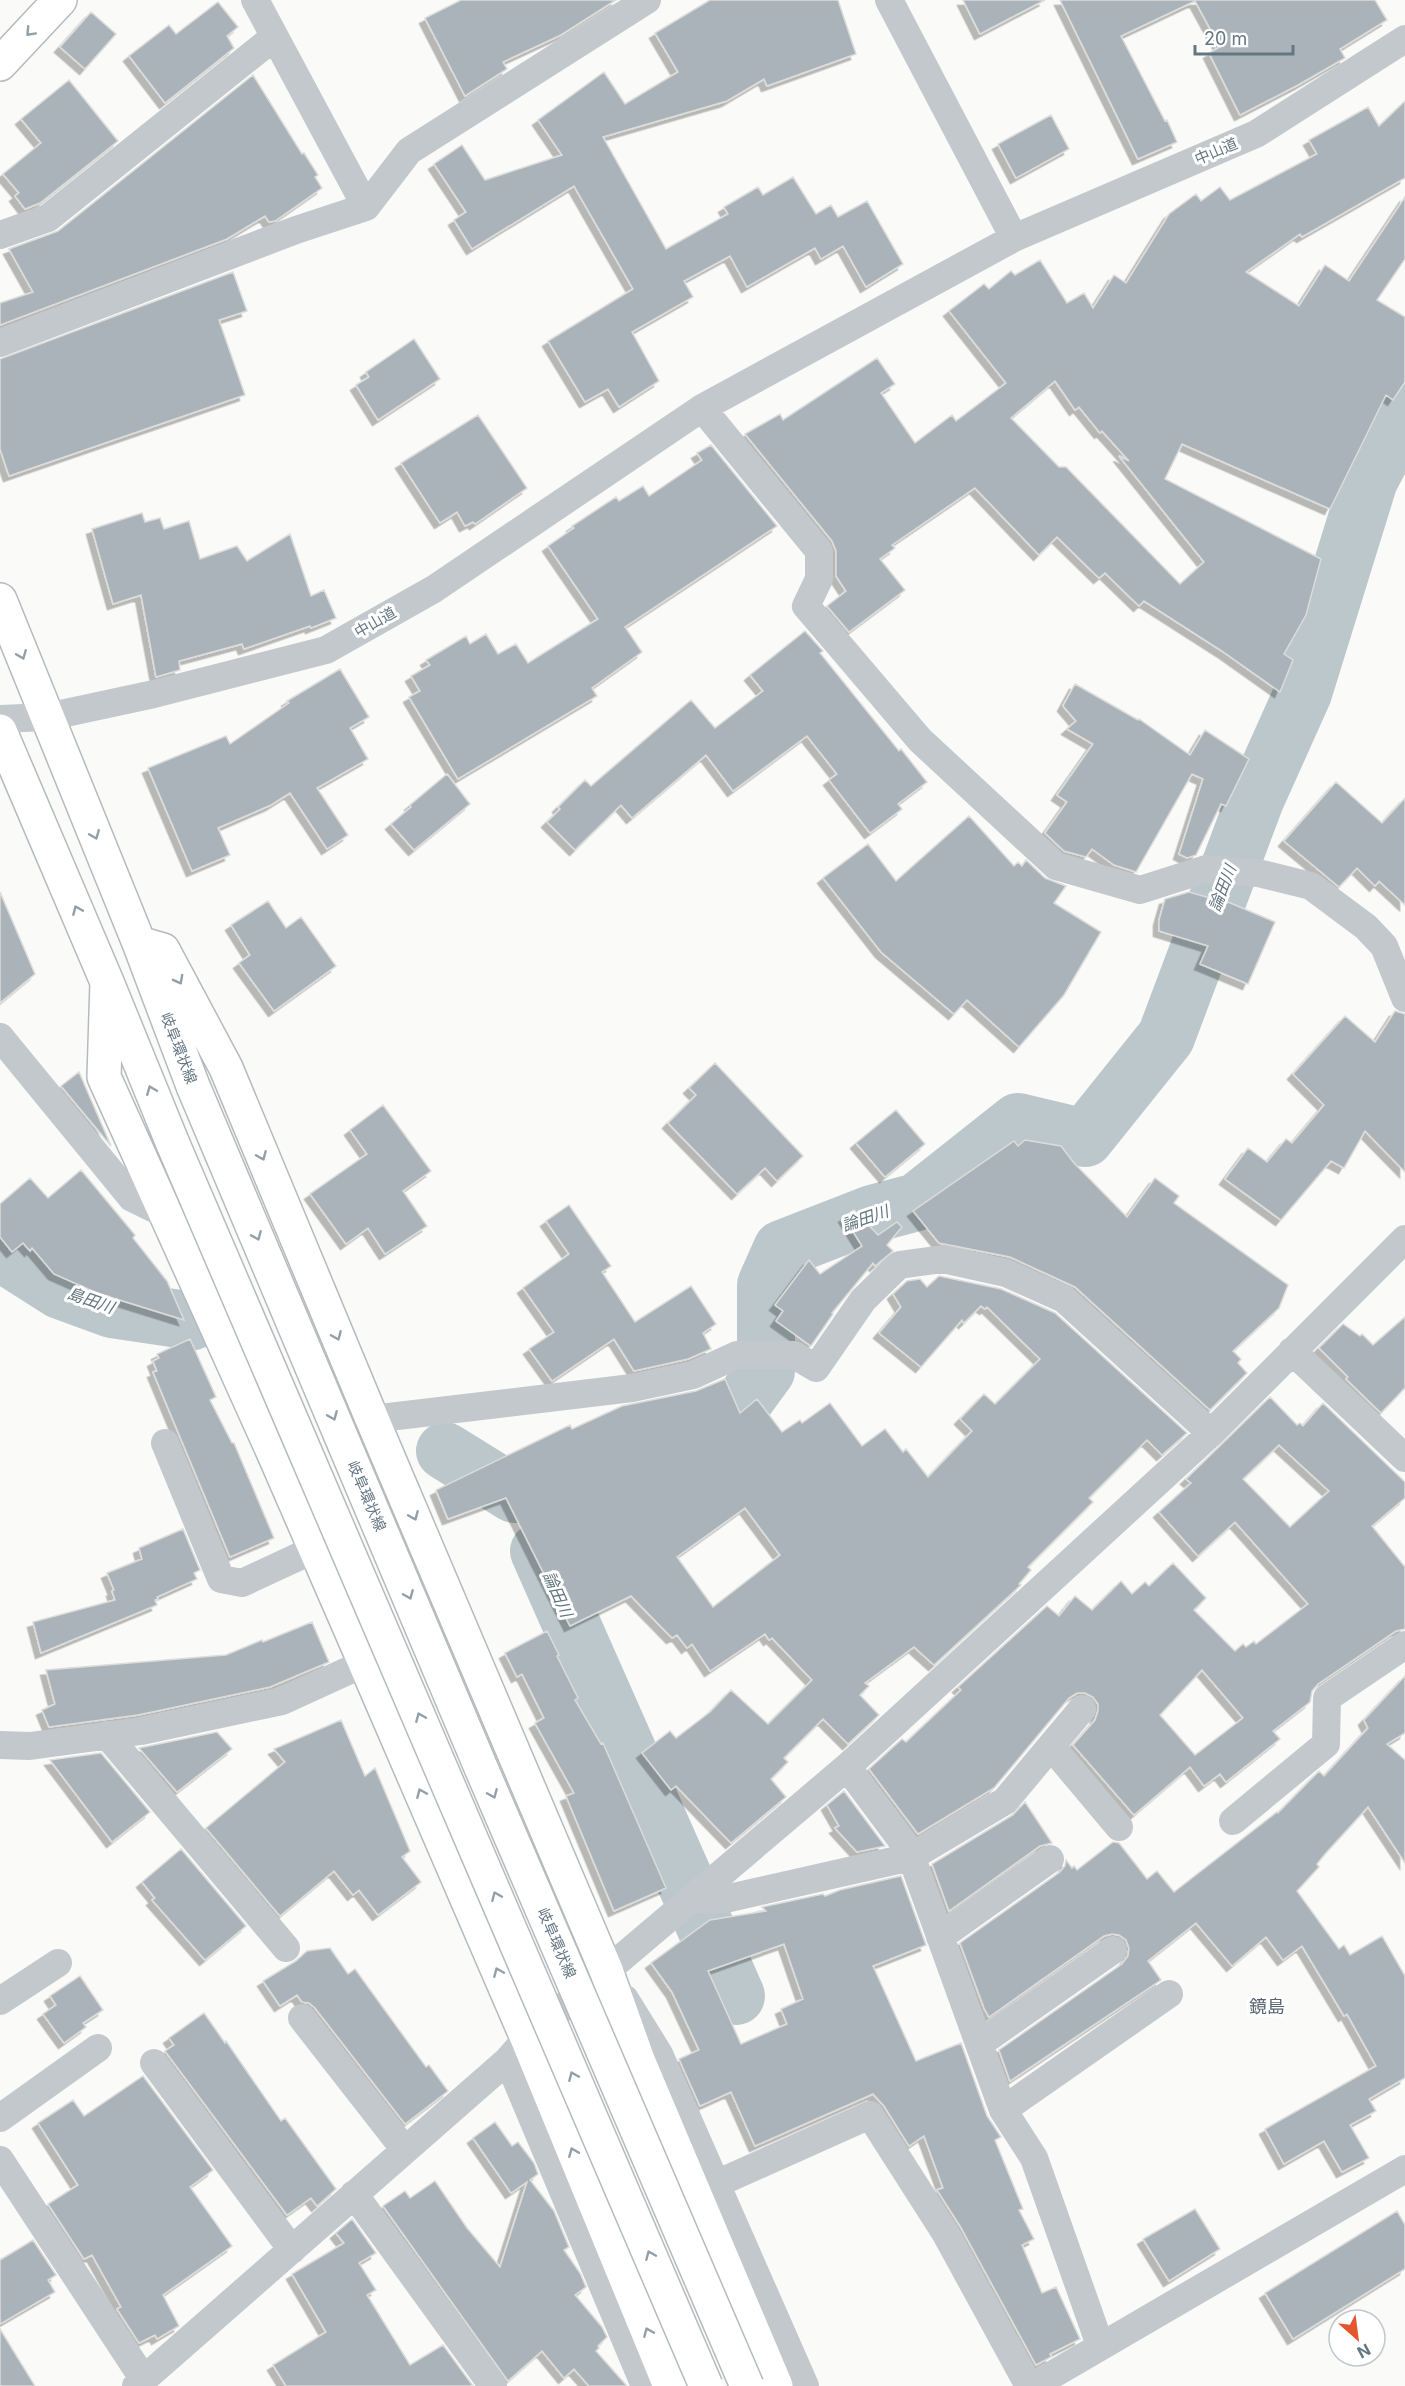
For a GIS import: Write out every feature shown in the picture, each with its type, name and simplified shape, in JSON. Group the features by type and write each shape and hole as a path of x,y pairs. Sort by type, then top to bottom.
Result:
{"main road":[{"path":"0,64 60,0"},
{"name":"岐阜環状線","path":"0,600 139,943 193,1086 468,1737 747,2386"},
{"path":"0,731 173,1144 705,2386"},
{"path":"139,943 163,950 226,1068 606,1970 639,2061 776,2386"},
{"path":"107,982 104,1077 365,1663 517,2049 670,2386"}],"street":[{"path":"255,0 273,38 366,207"},
{"path":"0,343 296,230 366,207 409,151 647,0"},
{"path":"890,0 1014,238"},
{"path":"0,235 48,218 273,38"},
{"name":"中山道","path":"0,719 47,717 153,694 326,650 434,589 702,408 1014,238 1256,134 1405,39"},
{"path":"702,408 819,552 819,579 806,606 920,740 1056,866 1140,890 1206,869 1258,873 1311,886 1366,927 1384,946 1405,998"},
{"path":"0,1037 132,1198 167,1215"},
{"path":"0,2160 140,2383 606,1970 847,1767 1211,1433 1292,1351 1363,1284 1405,1239"},
{"path":"372,1419 632,1388 693,1375 736,1355 794,1355 816,1368 863,1300 899,1265 943,1259 1006,1273 1064,1299 1211,1433"},
{"path":"1292,1351 1405,1458"},
{"path":"165,1443 221,1579 242,1583 315,1549"},
{"path":"1233,1821 1326,1744 1327,1698 1405,1645"},
{"path":"0,1745 30,1746 141,1731 282,1701 365,1663"},
{"path":"700,1891 704,1900 725,1899 911,1857 1005,1801 1082,1709"},
{"path":"107,1736 286,1948"},
{"path":"1051,1746 1119,1827"},
{"path":"847,1767 909,1850 1003,2110 1034,2158 1100,2345"},
{"path":"940,1937 1050,1860"},
{"path":"979,2044 1113,1950"},
{"path":"0,2001 58,1964"},
{"path":"606,1970 659,2054 805,2386"},
{"path":"1003,2110 1169,1994"},
{"path":"302,2018 405,2150"},
{"path":"0,2118 98,2048"},
{"path":"517,2049 645,2386"},
{"path":"154,2062 292,2250"},
{"path":"716,2184 870,2115 946,2234 1031,2386 1405,2169"},
{"path":"354,2194 493,2386"}],"building":[{"path":"461,0 616,0 561,35 503,62 507,69 465,96 425,18"},
{"path":"710,0 838,0 856,54 767,86 764,79 727,101 603,137 666,249 728,214 724,207 758,187 763,195 793,177 816,214 831,205 838,217 867,201 903,264 866,287 843,246 821,259 815,248 747,287 730,256 684,281 693,297 632,332 659,381 619,407 608,389 585,402 548,341 633,289 574,186 472,249 454,220 466,212 434,164 462,145 485,180 562,155 538,120 604,72 625,104 678,72 655,33"},
{"path":"963,0 1045,0 980,34"},
{"path":"1060,0 1375,0 1387,20 1340,49 1345,58 1240,115 1209,53 1220,47 1195,1 1121,36 1177,142 1138,159"},
{"path":"218,2 238,27 227,36 234,48 165,103 129,56 169,25 176,34"},
{"path":"91,12 116,34 85,69 60,47"},
{"path":"253,75 302,154 304,153 318,175 315,177 322,188 275,221 269,222 265,216 227,239 0,325 0,303 33,292 9,249 58,231"},
{"path":"69,80 118,141 40,203 25,209 15,196 19,193 3,174 41,143 21,119"},
{"path":"1405,101 1405,178 1302,237 1300,234 1246,272 1299,306 1325,265 1349,281 1405,197 1405,259 1377,300 1405,317 1405,382 1393,400 1386,395 1330,509 1182,444 1165,479 1321,559 1306,615 1284,654 1293,660 1280,692 1222,651 1144,601 1139,606 1105,573 1099,578 1057,537 1039,555 975,488 892,545 895,548 880,559 905,590 849,632 827,606 846,591 836,576 836,551 832,541 745,434 780,414 783,420 877,358 895,384 881,393 915,443 952,415 956,421 1006,383 949,311 984,284 989,289 1011,271 1015,275 1040,260 1067,303 1084,293 1093,308 1114,275 1126,283 1169,214 1196,194 1201,201 1220,187 1230,200 1317,154 1309,140 1368,107 1379,126","holes":["1055,381 1075,410 1079,407 1100,433 1102,431 1129,461 1119,456 1204,562 1180,584 1066,467 1059,467 1011,418"]},
{"path":"1051,115 1069,149 1016,178 998,144"},
{"path":"233,272 247,311 219,320 245,395 9,476 0,449 0,359"},
{"path":"414,339 440,379 378,420 356,385 369,377 366,372"},
{"path":"478,415 527,488 475,524 473,522 465,526 457,512 440,523 401,463"},
{"path":"711,445 777,526 625,627 642,652 592,688 597,696 458,779 409,697 420,691 411,676 430,665 426,660 466,636 470,644 486,634 498,654 516,644 528,663 598,619 548,546 574,528 572,526 616,497 619,501 643,486 649,496 702,460 697,453"},
{"path":"142,513 145,522 160,518 164,529 189,521 200,559 237,546 247,561 290,534 311,596 324,590 336,618 244,649 242,644 179,661 180,670 156,677 141,595 113,604 92,529"},
{"path":"805,631 823,651 820,653 899,751 901,749 927,782 898,804 902,809 870,833 829,780 837,774 807,736 733,791 706,755 632,818 621,805 575,850 547,822 560,809 558,807 585,780 591,786 691,700 715,728 763,691 750,675"},
{"path":"340,669 369,717 350,728 368,759 317,788 348,835 327,849 290,793 271,805 218,828 230,855 192,871 148,768 226,736 230,744 289,703 287,701"},
{"path":"1075,684 1139,719 1190,755 1205,730 1249,759 1226,806 1221,804 1196,855 1187,858 1179,854 1203,779 1192,774 1136,872 1114,865 1092,849 1086,857 1064,851 1045,833 1067,802 1057,795 1093,744 1067,729 1076,721 1063,706"},
{"path":"447,774 470,804 414,850 391,824"},
{"path":"1336,782 1382,823 1405,798 1405,905 1379,881 1375,886 1357,868 1339,887 1284,841"},
{"path":"969,816 1014,866 1018,862 1022,866 1026,860 1045,878 1066,886 1054,903 1101,932 1064,995 1019,1047 967,1000 954,1014 881,952 823,878 868,844 896,881"},
{"path":"0,892 35,974 0,1003"},
{"path":"1189,892 1228,902 1275,922 1248,984 1200,964 1208,946 1159,931 1159,920 1165,899"},
{"path":"268,901 286,928 301,917 336,966 274,1011 239,963 250,955 231,925"},
{"path":"1395,1011 1405,1014 1405,1172 1365,1131 1344,1168 1331,1161 1281,1220 1225,1179 1248,1148 1267,1162 1286,1139 1292,1143 1324,1105 1293,1074 1345,1016 1375,1042"},
{"path":"715,1063 803,1156 777,1181 765,1168 737,1194 668,1123 696,1095 689,1088"},
{"path":"79,1072 111,1146 61,1086"},
{"path":"383,1105 431,1171 403,1191 427,1226 385,1254 368,1228 346,1244 310,1194 367,1154 350,1130"},
{"path":"896,1110 925,1144 885,1177 856,1143"},
{"path":"1025,1140 1061,1146 1074,1163 1127,1217 1155,1178 1179,1196 1174,1203 1288,1285 1279,1308 1233,1351 1241,1359 1238,1363 1247,1373 1210,1410 1075,1287 1010,1257 939,1243 913,1211 1014,1141 1018,1146"},
{"path":"81,1170 135,1235 133,1238 167,1281 184,1320 97,1293 54,1274 32,1248 30,1251 23,1243 12,1252 0,1237 0,1204 30,1178 48,1198"},
{"path":"569,1205 611,1266 602,1272 635,1322 691,1286 716,1324 703,1333 711,1349 688,1359 634,1371 614,1339 552,1381 529,1349 554,1332 523,1288 569,1254 546,1221"},
{"path":"854,1210 878,1235 897,1222 902,1227 887,1245 893,1251 875,1266 873,1263 832,1313 811,1346 776,1321 783,1311 775,1305 809,1260 820,1274 862,1246 844,1217"},
{"path":"939,1276 1001,1289 1055,1313 1187,1433 1162,1455 1147,1440 1089,1498 1093,1502 1028,1567 1031,1570 1019,1584 1021,1585 934,1665 914,1647 865,1683 869,1686 860,1695 879,1715 848,1744 823,1719 784,1758 788,1762 771,1779 786,1797 731,1843 676,1786 671,1790 642,1753 670,1731 676,1738 710,1712 731,1690 768,1724 812,1680 772,1638 769,1640 765,1634 710,1671 692,1644 687,1648 677,1635 672,1638 631,1596 570,1626 506,1498 448,1519 436,1490 570,1425 572,1429 622,1406 696,1391 725,1379 740,1413 757,1399 782,1432 800,1420 802,1423 830,1403 862,1446 885,1429 903,1452 906,1449 928,1477 972,1431 960,1419 984,1394 995,1404 1040,1359 987,1307 985,1309 981,1306 964,1323 962,1320 921,1367 879,1333 901,1307 893,1294 907,1281 920,1279 927,1287","holes":["745,1508 780,1555 713,1607 677,1557"]},
{"path":"1405,1317 1405,1388 1381,1413 1346,1379 1348,1377 1319,1348 1343,1324 1360,1336 1362,1334 1373,1345"},
{"path":"190,1339 216,1397 210,1400 234,1443 274,1538 230,1557 153,1372 157,1371 153,1361 159,1358 157,1354"},
{"path":"1270,1397 1297,1425 1300,1423 1303,1426 1323,1403 1405,1482 1405,1498 1372,1526 1405,1567 1405,1629 1396,1631 1318,1684 1312,1691 1310,1702 1273,1731 1280,1739 1226,1782 1220,1774 1204,1786 1190,1767 1134,1815 1073,1745 1095,1720 1098,1711 1098,1704 1093,1697 1085,1693 1077,1693 1069,1698 994,1788 918,1834 869,1769 902,1739 906,1742 961,1690 958,1687 1047,1606 1059,1616 1075,1596 1092,1610 1121,1581 1132,1594 1145,1582 1149,1586 1173,1563 1206,1598 1194,1610 1235,1651 1243,1644 1246,1647 1254,1641 1256,1644 1308,1604 1235,1522 1198,1556 1159,1512 1191,1483 1186,1479","holes":["1279,1445 1329,1491 1290,1527 1243,1479","1202,1670 1243,1718 1195,1755 1160,1715"]},
{"path":"183,1529 200,1570 194,1573 197,1579 157,1597 158,1599 155,1600 157,1605 41,1653 33,1622 115,1600 112,1591 114,1590 107,1573 142,1559 139,1548"},
{"path":"312,1622 329,1662 270,1687 138,1715 49,1727 42,1710 55,1704 46,1670 226,1655"},
{"path":"547,1631 578,1698 575,1700 601,1744 603,1743 666,1888 614,1911 566,1796 574,1793 535,1723 544,1718 522,1674 517,1677 505,1653"},
{"path":"1405,1676 1405,1733 1387,1744 1405,1760 1405,1863 1368,1807 1325,1854 1317,1864 1319,1867 1297,1891 1339,1949 1344,1945 1350,1955 1382,1936 1405,1976 1405,2078 1369,2099 1376,2111 1350,2125 1369,2158 1342,2172 1324,2141 1284,2164 1265,2129 1376,2066 1347,2014 1344,2016 1302,1946 1283,1960 1266,1937 1232,1966 1196,1923 1148,1961 1161,1980 1010,2081 999,2050 1122,1964 1128,1956 1129,1948 1126,1940 1119,1935 1104,1936 989,2017 960,1943 1060,1872 1066,1860 1072,1868 1074,1866 1077,1870 1113,1842 1119,1843 1147,1879 1157,1871 1174,1892 1278,1813 1319,1771 1324,1776 1368,1728 1364,1720"},
{"path":"341,1720 365,1776 375,1768 410,1851 402,1857 421,1882 378,1915 359,1890 353,1895 334,1871 280,1916 206,1828 285,1762 274,1749"},
{"path":"217,1732 232,1749 177,1792 139,1748"},
{"path":"101,1753 150,1812 112,1842 50,1760"},
{"path":"844,1791 885,1846 857,1852 835,1828 839,1826 827,1805"},
{"path":"1025,1802 1052,1843 1040,1846 949,1911 932,1864 1013,1815"},
{"path":"181,1849 246,1926 205,1960 152,1900 155,1898 142,1882"},
{"path":"901,1876 926,1945 873,1966 916,2061 961,2043 987,2116 1001,2137 995,2140 1023,2209 1019,2210 1034,2239 1022,2245 1042,2293 1056,2287 1080,2339 1050,2354 1051,2357 1036,2365 960,2226 937,2190 943,2188 924,2136 909,2146 884,2106 873,2094 755,2146 731,2092 700,2106 679,2059 699,2050 672,1992 651,1963 710,1920 766,1911 762,1907 823,1894 825,1896 840,1890","holes":["784,1944 803,1999 781,2009 787,2024 741,2044 708,1971"]},
{"path":"330,1948 348,1974 355,1969 426,2067 429,2065 448,2091 405,2124 315,2008 309,2003 302,2002 297,1995 280,2006 263,1981 296,1961 307,1951"},
{"path":"80,1976 103,2010 83,2023 86,2027 64,2043 43,2014 56,2005 50,1996"},
{"path":"204,2013 281,2121 285,2118 336,2189 317,2206 311,2198 287,2215 165,2051 174,2045 169,2038"},
{"path":"143,2076 213,2170 190,2187 232,2246 163,2295 179,2326 157,2339 155,2335 139,2343 117,2309 121,2307 92,2255 84,2259 48,2204 78,2185 38,2123 73,2100 84,2116"},
{"path":"495,2122 512,2146 518,2142 534,2163 538,2174 530,2180 554,2211 569,2247 564,2250 580,2273 586,2287 575,2295 602,2327 607,2337 596,2351 627,2386 589,2386 574,2369 564,2378 542,2351 508,2381 383,2206 405,2191 410,2198 435,2181 467,2228 500,2267 527,2182 511,2193 473,2138"},
{"path":"1195,2209 1220,2249 1169,2281 1143,2239"},
{"path":"1397,2211 1405,2225 1405,2269 1343,2308 1327,2308 1327,2318 1293,2339 1265,2293"},
{"path":"352,2219 376,2253 359,2263 376,2290 367,2295 410,2365 443,2345 473,2386 286,2386 273,2365 326,2332 292,2274 344,2243 336,2233"},
{"path":"33,2240 56,2275 48,2280 55,2292 0,2324 0,2260"},
{"path":"0,2329 35,2386 0,2386"}],"waterway":[{"name":"論田川","path":"668,1446 697,1437 739,1408 766,1371 766,1285 782,1249 872,1214 917,1202 1018,1122 1085,1138 1166,1037 1255,800 1303,693 1369,480 1405,411"},
{"name":"島田川","path":"0,1252 60,1290 112,1309 193,1321"},
{"name":"島田川","path":"445,1451 514,1494"},
{"name":"論田川","path":"539,1551 736,1996"}],"district":[{"name":"鏡島","path":"1267,2006"}]}
